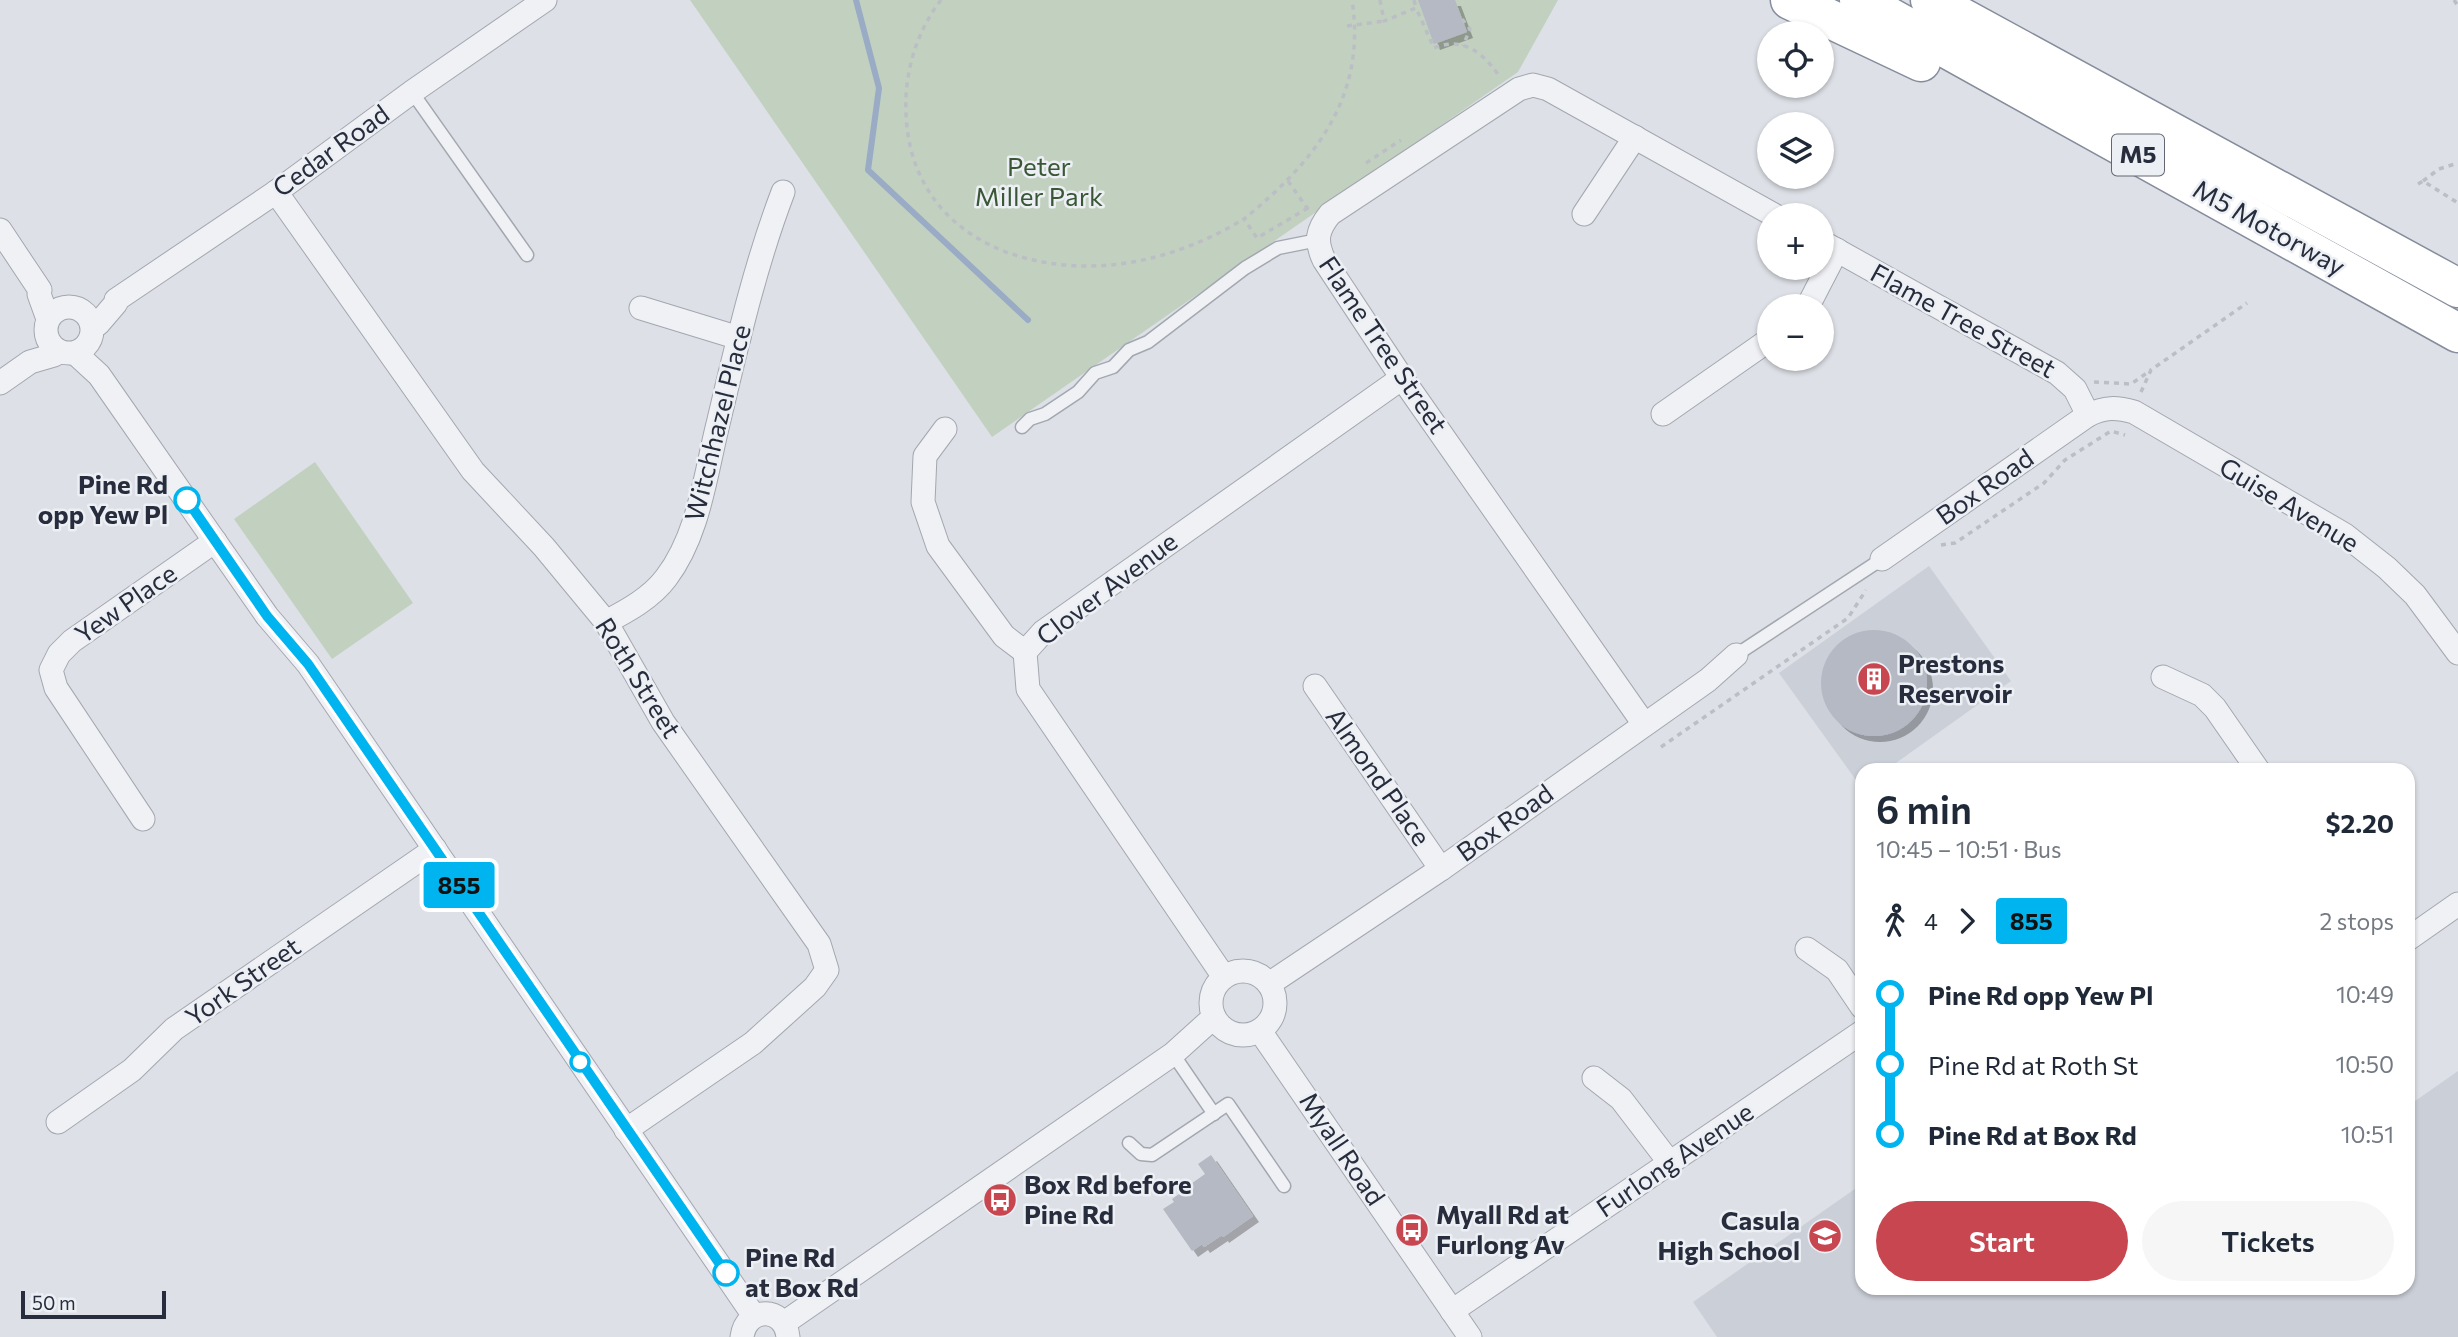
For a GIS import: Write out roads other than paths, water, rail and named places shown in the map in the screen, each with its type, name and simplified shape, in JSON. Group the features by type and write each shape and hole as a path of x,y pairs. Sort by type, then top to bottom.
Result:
{"highway":[{"path":"1790,0 1875,38 2392,298"},
{"name":"M5 Motorway","path":"1860,0 2458,333"},
{"name":"M5 Motorway","path":"1930,0 2458,288"}],"street":[{"name":"Cedar Road","path":"0,383 30,362 54,355 69,331 98,324 116,300 276,192 412,92 545,0"},
{"name":"Flame Tree Street","path":"1644,724 1402,378 1324,260 1317,247 1319,234 1330,214 1520,89 1533,85 1548,89 1634,137 1767,203"},
{"path":"1584,214 1634,137"},
{"name":"Roth Street","path":"276,192 473,471 544,547 606,622 663,722 819,944 827,970 815,987 753,1043 626,1130"},
{"name":"Witchhazel Place","path":"606,622 649,595 666,578 694,523 739,338 770,225 783,192"},
{"path":"0,230 40,290 61,302 69,331 93,348 99,375 279,632 308,664 754,1316"},
{"name":"Flame Tree Street","path":"1834,249 2057,373 2076,389 2088,415"},
{"path":"642,309 739,338"},
{"path":"1663,414 1757,348"},
{"name":"Clover Avenue","path":"1224,977 1028,689 1025,652 1043,632 1063,617 1402,378"},
{"name":"Guise Avenue","path":"2088,415 2103,408 2134,412 2345,535 2387,568 2415,595 2458,653"},
{"name":"Box Road","path":"1882,559 2088,415"},
{"path":"945,429 925,456 923,502 938,546 1004,636 1025,652"},
{"name":"Yew Place","path":"143,819 60,694 51,670 59,654 72,640 215,541"},
{"name":"Box Road","path":"1269,984 1441,869 1708,680 1736,655"},
{"path":"2163,677 2202,695 2215,708 2245,763"},
{"name":"Almond Place","path":"1315,686 1441,869"},
{"name":"York Street","path":"58,1122 132,1070 174,1029 435,849"},
{"path":"2415,934 2458,904"},
{"path":"1807,949 1837,970 1855,997"},
{"path":"1241,971 1252,972 1269,984 1276,1004 1268,1024 1260,1031 1250,1035 1229,1032 1214,1017 1211,997 1224,977 1241,971"},
{"path":"742,1337 746,1324 754,1316 769,1314 786,1330 1173,1055 1214,1017"},
{"name":"Myall Road","path":"1260,1031 1470,1337"},
{"name":"Furlong Avenue","path":"1452,1311 1855,1037"},
{"path":"1594,1078 1621,1099 1670,1163"}],"lane":[{"path":"412,92 527,255"},
{"path":"1022,427 1030,419 1045,414 1078,392 1095,373 1113,367 1129,350 1148,342 1245,268 1278,248 1319,234"},
{"path":"1736,655 1882,559"},
{"path":"1173,1055 1214,1114"},
{"path":"1129,1143 1140,1154 1152,1156 1228,1104 1284,1186"}],"waterway":[{"path":"856,0 879,88 868,170 1028,320"}],"place":[{"name":"Pine Rd opp Yew Pl","path":"187,500"},
{"name":"Prestons Reservoir","path":"1874,679"},
{"name":"Box Rd before Pine Rd","path":"1000,1200"},
{"name":"Myall Rd at Furlong Av","path":"1412,1230"},
{"name":"Casula High School","path":"1825,1236"},
{"name":"Pine Rd at Box Rd","path":"726,1273"}],"park label":[{"name":"Peter Miller Park","path":"1039,182"}]}
